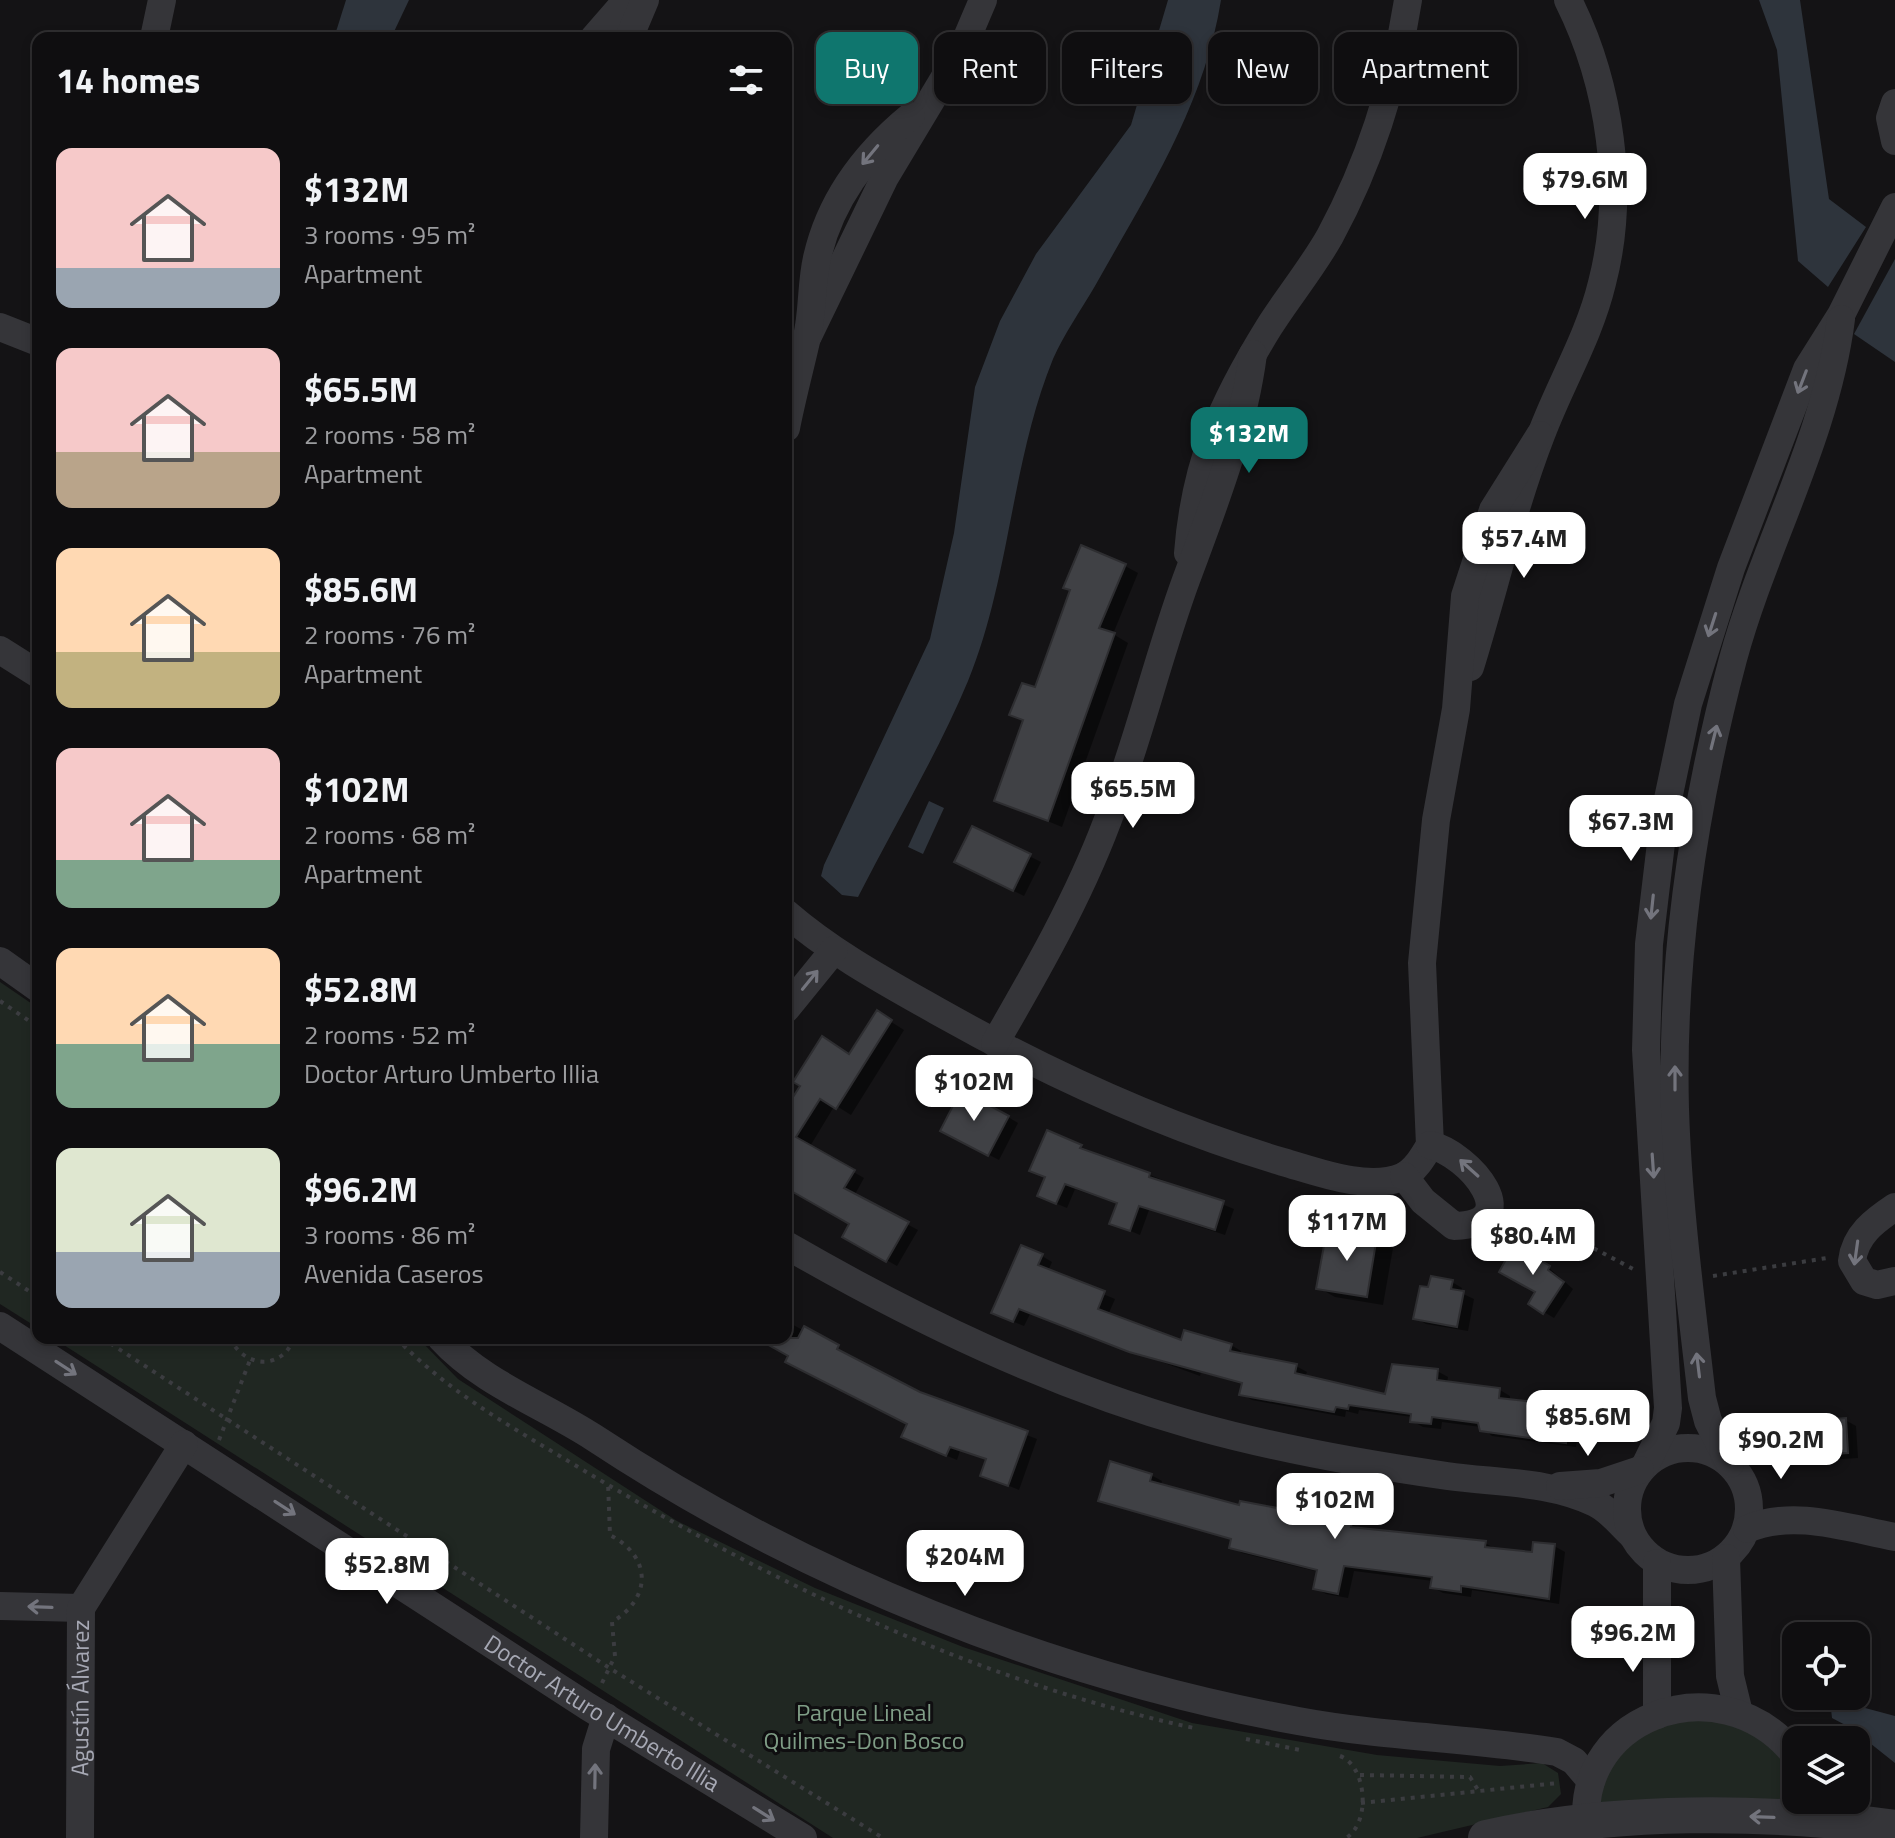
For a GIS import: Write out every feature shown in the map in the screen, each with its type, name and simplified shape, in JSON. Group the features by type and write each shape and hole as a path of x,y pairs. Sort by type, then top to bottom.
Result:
{"street":[{"path":"155,32 162,0"},
{"path":"599,32 627,0"},
{"path":"632,32 645,0"},
{"path":"792,403 808,336 816,260 846,187 870,153 927,103 963,47 983,0"},
{"path":"995,1043 1092,862 1186,579 1199,473 1229,393 1328,239 1354,186 1383,111 1408,0"},
{"path":"792,919 834,950 995,1043 1135,1110 1226,1145 1357,1180 1404,1176 1420,1162 1430,1145 1422,963 1436,820 1456,709 1465,596 1493,510 1540,435 1583,339 1602,284 1614,195 1605,114 1594,62 1568,0"},
{"path":"1895,103 1890,118 1895,141"},
{"path":"1632,1535 1626,1501 1666,1423 1668,1408 1646,1050 1648,959 1655,883 1688,704 1718,605 1807,369 1841,315 1895,207"},
{"path":"1747,1529 1748,1495 1708,1421 1693,1319 1675,1109 1678,970 1686,883 1707,762 1750,603 1786,510 1835,363 1841,315"},
{"path":"0,327 32,340"},
{"path":"1758,499 1786,510"},
{"path":"0,650 32,670"},
{"path":"792,1002 834,950"},
{"path":"0,961 32,984"},
{"path":"1404,1176 1423,1201 1454,1226 1469,1226 1481,1219 1489,1202 1488,1191 1478,1176 1443,1148 1430,1145"},
{"path":"1895,1207 1857,1240 1852,1261 1864,1281 1877,1285 1895,1281"},
{"path":"792,1249 863,1290 943,1330 1111,1399 1198,1426 1323,1455 1543,1487 1599,1505 1657,1563 1693,1571 1726,1558 1747,1529 1762,1522 1794,1519 1895,1537"},
{"name":"Doctor Arturo Umberto Illia","path":"0,1326 597,1711 803,1838"},
{"path":"447,1344 474,1369 686,1495 813,1561 919,1608 1085,1670 1184,1698 1300,1722 1557,1752 1574,1761 1589,1785 1588,1831"},
{"name":"Agustín Álvarez","path":"80,1838 81,1608 184,1444"},
{"path":"1543,1487 1601,1483 1643,1467 1662,1454 1698,1448 1736,1472 1774,1509 1794,1519"},
{"path":"1726,1558 1730,1676 1739,1713"},
{"path":"1657,1563 1657,1715"},
{"path":"0,1606 81,1608"},
{"path":"1501,1835 1556,1816 1589,1785 1612,1748 1657,1715 1702,1705 1739,1713 1782,1741"},
{"path":"594,1838 597,1711"},
{"path":"1526,1747 1573,1746 1624,1737"},
{"path":"1501,1835 1588,1831 1735,1816 1819,1814 1881,1826"}],"path":[{"path":"0,1001 32,1023"},
{"path":"0,1272 32,1293"},
{"path":"111,1344 611,1669 883,1838"},
{"path":"233,1344 250,1360 273,1361 284,1355 290,1344"},
{"path":"211,1460 250,1360"},
{"path":"597,1711 615,1656 612,1622 627,1613 637,1600 642,1584 635,1555 625,1543 610,1535 608,1448"},
{"path":"1359,1775 1470,1777 1478,1790"},
{"path":"1361,1803 1478,1790 1589,1785"}],"green space":[{"path":"0,982 32,1004 32,1324 0,1304"},
{"name":"Parque Lineal Quilmes-Don Bosco","path":"62,1344 424,1344 458,1379 677,1521 815,1588 963,1647 1192,1723 1377,1755 1500,1766 1542,1763 1558,1773 1561,1794 1548,1807 1417,1838 833,1838"},
{"path":"1702,1705 1782,1748 1782,1805 1586,1802 1612,1748"}],"shaded area":[{"path":"346,0 409,0 394,32 336,32"},
{"path":"1168,0 1221,0 1214,32 1208,32 1208,55 1192,100 1192,32 1159,32"},
{"path":"1759,0 1800,0 1829,199 1866,227 1828,287 1798,261 1777,50"},
{"path":"1137,104 1190,104 1153,183 1053,359 1028,438 982,642 956,709 858,897 842,895 821,876 930,639 954,533 975,387 1000,321 1036,254 1131,125"},
{"path":"1895,259 1895,362 1854,334"},
{"path":"929,801 944,808 923,854 908,847"},
{"path":"1870,1709 1895,1716 1895,1763 1870,1743 1870,1726 1847,1726 1832,1718 1831,1710"}],"building":[{"path":"1081,545 1126,564 1099,628 1115,633 1048,821 994,801 1023,720 1009,715 1022,683 1035,687 1070,590 1063,588"},
{"path":"972,826 1031,854 1013,891 954,862"},
{"path":"877,1010 892,1020 836,1109 820,1099 796,1137 855,1170 844,1188 909,1222 886,1262 842,1237 849,1224 792,1191 792,1099 800,1086 793,1082 822,1036 849,1054"},
{"path":"961,1090 1009,1116 988,1156 940,1131"},
{"path":"1047,1130 1082,1145 1080,1148 1150,1173 1149,1177 1224,1201 1215,1230 1139,1206 1130,1231 1109,1224 1117,1203 1065,1184 1056,1204 1037,1196 1045,1177 1029,1171"},
{"path":"1327,1229 1377,1236 1367,1297 1316,1289"},
{"path":"1021,1245 1043,1254 1038,1265 1105,1291 1098,1309 1181,1340 1184,1330 1232,1344 1230,1351 1297,1364 1295,1373 1385,1394 1392,1364 1438,1369 1437,1380 1500,1388 1499,1398 1570,1406 1566,1443 1480,1431 1478,1423 1432,1417 1431,1424 1410,1422 1411,1414 1349,1405 1348,1409 1336,1407 1334,1412 1239,1395 1242,1383 1129,1352 1019,1309 1013,1322 991,1313"},
{"path":"1522,1245 1539,1255 1538,1259 1550,1266 1548,1270 1564,1282 1543,1314 1528,1304 1535,1292 1499,1272 1509,1254 1515,1258"},
{"path":"1431,1276 1453,1280 1451,1289 1464,1291 1457,1327 1413,1319 1420,1286 1428,1287"},
{"path":"804,1326 839,1345 837,1349 920,1392 1028,1431 1008,1486 980,1476 986,1459 950,1447 946,1456 901,1437 907,1424 785,1362 788,1356 767,1344 792,1344 792,1338 798,1338"},
{"path":"1846,1418 1848,1453 1799,1456 1796,1422"},
{"path":"1110,1461 1152,1474 1150,1481 1239,1505 1240,1501 1352,1522 1351,1527 1486,1541 1485,1547 1532,1552 1533,1542 1555,1544 1549,1599 1461,1586 1461,1592 1430,1588 1432,1577 1344,1566 1338,1594 1313,1589 1317,1570 1229,1548 1231,1539 1098,1501"}]}
